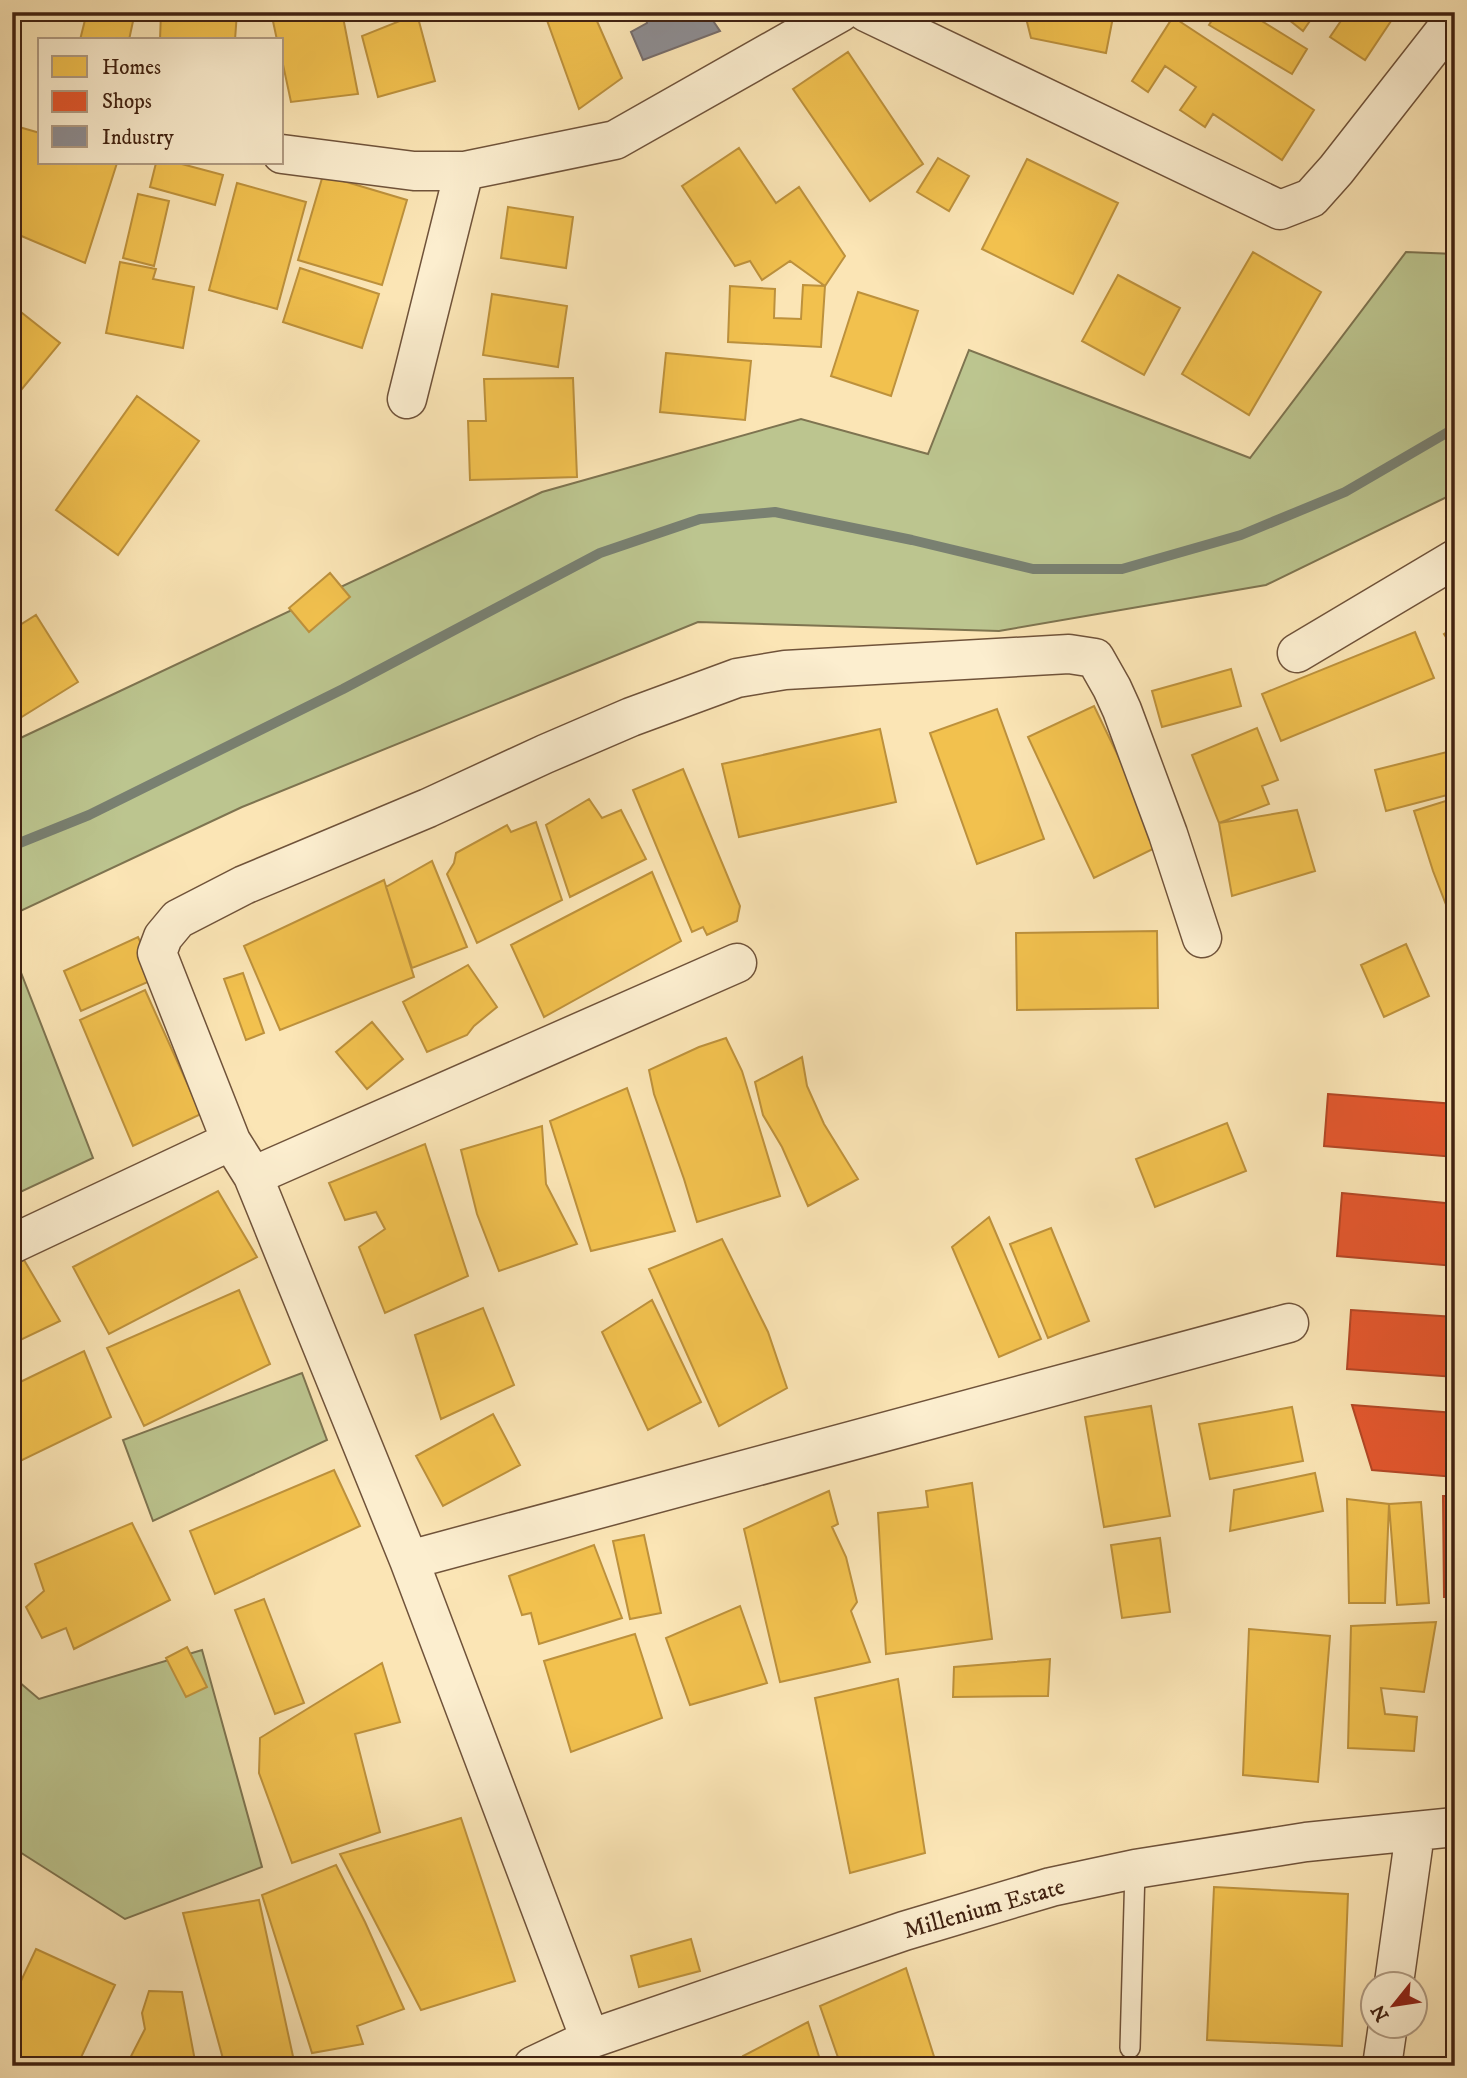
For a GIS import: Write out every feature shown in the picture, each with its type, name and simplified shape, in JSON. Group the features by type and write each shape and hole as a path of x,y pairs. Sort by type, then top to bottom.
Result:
{"street":[{"path":"284,154 414,171 464,170 615,139 841,12"},
{"path":"866,12 1280,210 1311,198 1455,18"},
{"path":"407,399 464,170"},
{"path":"1297,653 1455,559"},
{"path":"590,2039 408,1560 253,1176 231,1141 157,953 163,937 178,919 244,885 428,808 631,717 737,678 785,670 1069,653 1095,658 1112,688 1168,834 1202,939"},
{"path":"253,1176 737,964"},
{"path":"12,1244 231,1141"},
{"path":"408,1560 1289,1323"},
{"name":"Millenium Estate","path":"533,2066 590,2039 904,1931 1051,1887 1135,1868 1306,1842 1455,1827"},
{"path":"1396,1969 1415,1833"},
{"path":"1382,2066 1386,2039"}],"lane":[{"path":"1130,2048 1135,1868"}],"green space":[{"path":"1406,252 1455,254 1455,493 1266,585 999,631 698,622 242,807 12,915 12,742 542,492 801,419 928,454 969,350 1250,458"},
{"path":"20,970 93,1158 14,1195 12,995"},
{"path":"302,1373 327,1440 153,1521 123,1440"},
{"path":"202,1650 262,1867 125,1919 12,1847 12,1676 39,1699"}],"building: Homes":[{"path":"87,12 135,12 129,38 80,38"},
{"path":"161,12 237,12 235,38 160,38"},
{"path":"271,12 342,12 358,94 291,102 284,69 284,38 277,38"},
{"path":"544,12 593,12 622,78 579,109"},
{"path":"1015,12 1114,12 1106,53 1031,38 1025,14"},
{"path":"1217,12 1247,12 1307,49 1292,74 1209,25"},
{"path":"1279,12 1316,12 1303,31"},
{"path":"1347,12 1397,12 1365,60 1330,37"},
{"path":"417,14 435,81 378,97 362,36"},
{"path":"1173,17 1314,110 1282,160 1213,114 1205,127 1180,110 1196,87 1165,66 1148,92 1132,81"},
{"path":"848,52 923,164 870,201 793,89"},
{"path":"19,127 38,132 38,164 117,164 85,263 12,232 12,153"},
{"path":"739,148 776,203 799,187 845,256 825,286 790,261 762,280 750,261 735,266 682,186"},
{"path":"938,158 969,176 949,211 917,192"},
{"path":"1027,159 1118,203 1073,294 982,249"},
{"path":"156,164 182,164 223,175 215,205 150,187"},
{"path":"323,175 407,200 382,285 298,260"},
{"path":"237,183 306,202 277,309 209,290"},
{"path":"138,194 169,201 154,266 123,258"},
{"path":"508,207 573,217 566,268 501,258"},
{"path":"1253,252 1321,292 1249,415 1182,374"},
{"path":"120,262 156,269 153,279 194,287 183,348 106,333"},
{"path":"300,268 379,294 362,348 283,322"},
{"path":"1118,275 1180,308 1144,375 1082,341"},
{"path":"803,285 825,286 821,347 728,342 730,286 775,289 774,318 801,319"},
{"path":"858,292 918,311 891,396 831,376"},
{"path":"492,294 567,306 558,367 483,355"},
{"path":"12,305 60,343 12,401"},
{"path":"666,353 751,361 745,420 660,412"},
{"path":"573,378 577,477 470,480 468,421 486,421 484,379"},
{"path":"137,396 199,441 118,555 56,510"},
{"path":"330,573 350,597 309,632 289,608"},
{"path":"36,615 78,682 12,723 12,630"},
{"path":"1455,627 1455,651 1444,634"},
{"path":"1415,632 1434,678 1281,741 1262,694"},
{"path":"1231,669 1241,706 1162,727 1152,691"},
{"path":"1094,706 1161,845 1094,878 1028,737"},
{"path":"997,709 1044,839 977,864 930,733"},
{"path":"1257,728 1278,780 1262,786 1269,804 1219,823 1192,755"},
{"path":"880,729 896,802 739,837 722,764"},
{"path":"1455,750 1455,793 1386,811 1375,770"},
{"path":"683,769 740,906 737,921 707,935 703,927 692,932 633,790"},
{"path":"1455,798 1455,928 1414,811"},
{"path":"589,799 602,818 621,810 646,859 570,897 546,825"},
{"path":"1297,810 1315,871 1232,896 1219,823"},
{"path":"536,822 562,900 477,943 447,874 454,863 456,853 507,825 511,832"},
{"path":"432,861 467,947 412,968 386,887"},
{"path":"652,872 681,941 544,1017 511,945"},
{"path":"384,880 414,977 280,1030 244,946"},
{"path":"1157,931 1158,1008 1017,1010 1016,933"},
{"path":"138,937 157,978 81,1011 64,971"},
{"path":"1406,944 1429,996 1384,1017 1361,965"},
{"path":"468,965 497,1007 467,1035 427,1052 403,1002"},
{"path":"243,973 264,1033 246,1040 224,979"},
{"path":"145,990 201,1114 133,1146 80,1020"},
{"path":"372,1022 403,1059 367,1089 336,1052"},
{"path":"726,1038 742,1071 780,1196 697,1222 654,1094 649,1070"},
{"path":"802,1057 807,1086 824,1124 858,1179 808,1206 782,1147 763,1115 755,1082"},
{"path":"627,1088 675,1231 591,1251 550,1121"},
{"path":"1227,1123 1246,1171 1155,1207 1136,1159"},
{"path":"542,1126 546,1184 577,1244 499,1271 477,1214 461,1150"},
{"path":"425,1144 468,1276 385,1313 359,1247 385,1229 376,1212 345,1220 329,1183"},
{"path":"218,1191 257,1257 109,1334 73,1267"},
{"path":"989,1217 1041,1339 999,1357 952,1247"},
{"path":"1051,1228 1089,1321 1048,1338 1010,1244"},
{"path":"722,1239 768,1332 787,1388 719,1426 649,1269"},
{"path":"24,1260 60,1321 12,1344 12,1266"},
{"path":"239,1290 270,1364 144,1426 107,1348"},
{"path":"652,1300 701,1402 648,1430 602,1332"},
{"path":"483,1308 514,1385 441,1419 415,1335"},
{"path":"84,1351 111,1417 12,1465 12,1386"},
{"path":"1151,1406 1170,1516 1104,1527 1085,1417"},
{"path":"1292,1407 1303,1461 1210,1479 1199,1424"},
{"path":"493,1414 520,1465 443,1506 416,1456"},
{"path":"334,1470 360,1526 215,1594 190,1531"},
{"path":"1315,1473 1323,1511 1230,1531 1234,1490"},
{"path":"972,1483 992,1639 886,1654 878,1513 928,1507 926,1491"},
{"path":"829,1491 838,1524 832,1527 846,1557 857,1602 851,1611 870,1662 780,1682 744,1529"},
{"path":"1347,1499 1389,1504 1385,1603 1349,1603"},
{"path":"1421,1502 1429,1603 1397,1605 1389,1504"},
{"path":"132,1523 170,1600 74,1649 66,1628 42,1638 26,1607 44,1591 35,1564"},
{"path":"644,1535 661,1613 630,1619 613,1541"},
{"path":"1160,1538 1170,1612 1122,1618 1111,1545"},
{"path":"594,1545 622,1618 539,1644 531,1613 522,1615 509,1576"},
{"path":"264,1599 304,1703 275,1714 235,1610"},
{"path":"740,1606 767,1683 690,1705 666,1638"},
{"path":"1436,1622 1424,1692 1381,1688 1385,1714 1417,1717 1414,1751 1348,1748 1351,1626"},
{"path":"1249,1629 1330,1636 1318,1782 1243,1775"},
{"path":"635,1634 662,1718 571,1752 544,1661"},
{"path":"187,1647 207,1687 186,1697 166,1658"},
{"path":"1050,1659 1048,1696 953,1697 954,1667"},
{"path":"382,1663 400,1722 355,1734 380,1832 292,1863 259,1773 260,1738"},
{"path":"898,1679 925,1853 850,1873 815,1698"},
{"path":"461,1818 515,1981 421,2010 340,1854"},
{"path":"336,1865 404,2009 357,2026 363,2044 312,2053 262,1895"},
{"path":"1214,1887 1348,1894 1342,2046 1207,2040"},
{"path":"259,1900 294,2061 266,2066 225,2066 183,1913"},
{"path":"691,1939 700,1971 639,1987 631,1956"},
{"path":"36,1949 115,1985 77,2066 12,2066 12,2000"},
{"path":"906,1968 937,2066 841,2066 820,2006"},
{"path":"149,1991 182,1992 196,2066 126,2066 145,2029 142,2013"},
{"path":"808,2022 822,2066 746,2066 743,2056"},
{"path":"691,2058 694,2066 667,2066"}],"building: Shops":[{"path":"1328,1094 1455,1104 1455,1157 1324,1146"},
{"path":"1342,1193 1455,1204 1455,1266 1337,1256"},
{"path":"1351,1310 1455,1317 1455,1377 1347,1369"},
{"path":"1352,1405 1455,1413 1455,1477 1372,1470"},
{"path":"1443,1496 1455,1496 1455,1597 1444,1597"}],"building: Industry":[{"path":"645,12 707,12 720,31 643,60 631,32 647,23"}],"waterway":[{"path":"12,846 89,815 343,689 600,553 700,519 775,512 912,540 1033,569 1122,569 1241,535 1345,492 1455,428"}]}
